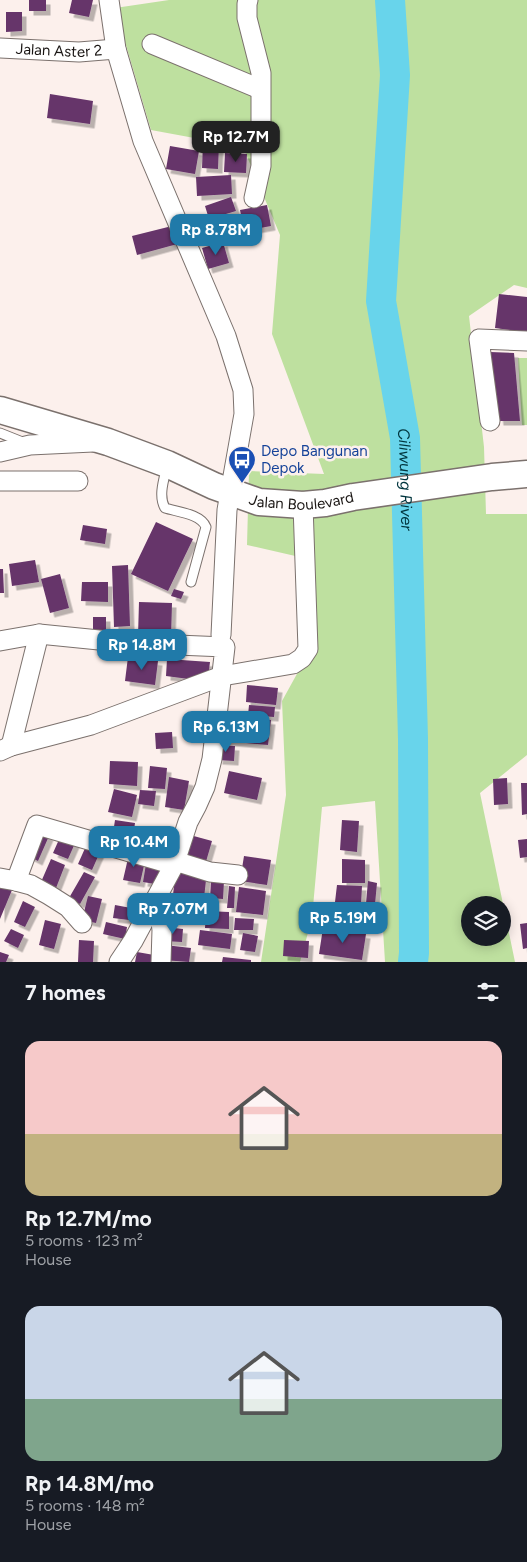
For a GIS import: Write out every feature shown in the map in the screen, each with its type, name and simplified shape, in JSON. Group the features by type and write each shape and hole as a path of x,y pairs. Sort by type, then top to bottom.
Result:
{"main road":[{"name":"Jalan Boulevard","path":"0,410 108,442 259,502 325,503 353,497 527,474"}],"street":[{"path":"109,0 116,50 143,141 226,336 243,390 244,414 230,492 226,534 221,635"},
{"path":"248,0 247,18 261,73 261,166 254,198"},
{"path":"152,44 260,89"},
{"name":"Jalan Aster 2","path":"0,48 79,52 116,50"},
{"path":"490,421 479,339 527,341"},
{"path":"0,452 30,445 108,442"},
{"path":"0,481 78,481"},
{"path":"6,749 90,725 222,676 292,664 302,658 308,649 303,504"},
{"path":"6,749 39,634"},
{"path":"0,641 39,634 144,644 225,647 212,760 205,786 188,822 174,863 158,896 119,962"},
{"path":"82,923 62,903 31,885 8,879 37,825 210,872 238,875"},
{"path":"158,896 162,930 161,962"}],"lane":[{"path":"0,433 30,445"},
{"path":"167,464 161,496 165,508 199,518 206,527 192,582"}],"green space":[{"path":"169,0 527,0 527,288 514,285 469,316 484,447 486,514 527,514 527,755 480,793 501,896 461,896 461,946 511,946 511,943 515,962 385,962 375,801 322,807 312,918 300,962 261,962 286,795 282,701 314,643 304,558 247,545 249,471 324,474 272,334 280,235 243,147 151,130 115,8"},
{"path":"518,358 527,358 527,425 522,425"}],"building":[{"path":"29,0 46,0 46,11 29,11"},
{"path":"72,0 93,0 89,17 69,13"},
{"path":"6,12 22,12 22,31 6,32"},
{"path":"50,94 93,101 90,124 47,118"},
{"path":"203,142 219,143 218,169 202,168"},
{"path":"170,146 199,151 195,174 166,169"},
{"path":"225,153 247,154 246,173 224,172"},
{"path":"231,175 232,194 197,196 196,177"},
{"path":"231,197 236,211 209,219 205,206"},
{"path":"267,205 271,226 244,231 240,210"},
{"path":"176,225 181,243 137,255 132,236"},
{"path":"223,242 229,263 208,269 202,248"},
{"path":"499,294 527,297 527,332 495,328"},
{"path":"490,352 514,353 520,421 499,421"},
{"path":"156,522 193,539 168,591 131,574"},
{"path":"83,525 107,529 105,544 80,540"},
{"path":"35,560 39,582 12,586 9,564"},
{"path":"128,565 130,626 114,627 112,566"},
{"path":"0,569 3,569 4,593 0,593"},
{"path":"60,574 69,608 50,613 41,579"},
{"path":"82,582 108,582 108,602 81,601"},
{"path":"174,589 184,592 181,599 171,596"},
{"path":"139,602 172,603 171,637 138,636"},
{"path":"93,617 106,617 106,632 93,632"},
{"path":"128,657 158,661 155,685 125,681"},
{"path":"167,659 210,662 208,678 189,677 189,679 166,676"},
{"path":"247,685 278,688 276,705 246,702"},
{"path":"249,705 275,707 274,717 248,715"},
{"path":"226,716 271,720 268,745 224,741"},
{"path":"172,732 173,748 156,749 155,733"},
{"path":"219,745 235,746 234,761 218,760"},
{"path":"110,761 138,762 137,786 109,784"},
{"path":"150,766 167,768 165,789 148,788"},
{"path":"229,771 262,778 257,800 224,793"},
{"path":"169,777 189,781 184,810 165,807"},
{"path":"507,778 508,804 494,805 493,779"},
{"path":"521,783 527,783 527,814 522,815"},
{"path":"114,789 137,795 132,817 108,812"},
{"path":"140,790 156,791 154,806 138,804"},
{"path":"115,820 135,823 132,844 112,840"},
{"path":"342,820 359,821 357,852 340,850"},
{"path":"39,832 49,836 38,861 28,856"},
{"path":"61,835 76,841 68,859 53,853"},
{"path":"190,835 212,841 205,865 183,859"},
{"path":"527,839 527,857 520,858 518,840"},
{"path":"86,846 100,852 92,870 78,864"},
{"path":"129,854 146,857 140,883 123,880"},
{"path":"244,856 271,860 267,885 240,881"},
{"path":"51,859 65,865 56,888 41,882"},
{"path":"342,859 365,860 365,883 342,883"},
{"path":"146,864 164,867 161,885 143,882"},
{"path":"176,868 207,871 204,898 173,895"},
{"path":"84,872 95,877 80,904 69,898"},
{"path":"211,881 224,881 223,899 210,898"},
{"path":"368,881 377,883 375,904 366,903"},
{"path":"0,885 12,890 0,919"},
{"path":"337,885 362,886 361,904 335,902"},
{"path":"229,886 235,887 234,908 227,908"},
{"path":"239,887 266,891 263,915 236,912"},
{"path":"88,896 102,899 96,923 82,920"},
{"path":"23,901 35,907 25,927 14,922"},
{"path":"335,904 368,910 365,927 332,921"},
{"path":"115,905 131,908 129,920 113,918"},
{"path":"206,911 229,912 229,929 205,928"},
{"path":"235,918 254,919 253,930 234,930"},
{"path":"45,920 61,924 54,949 39,945"},
{"path":"106,922 127,927 125,939 103,934"},
{"path":"527,923 527,948 523,949 520,924"},
{"path":"165,927 183,929 182,942 164,941"},
{"path":"323,928 366,934 362,960 319,954"},
{"path":"11,929 24,935 18,948 4,941"},
{"path":"200,930 232,934 230,949 198,945"},
{"path":"243,933 258,936 255,952 240,950"},
{"path":"79,940 94,941 93,962 78,962"},
{"path":"284,940 309,941 308,958 283,956"},
{"path":"165,945 191,948 189,962 163,960"},
{"path":"0,952 9,955 6,962 0,962"},
{"path":"137,952 154,955 152,962 135,962"},
{"path":"223,957 251,960 251,962 222,962"}],"waterway":[{"name":"Ciliwung River","path":"390,0 395,75 381,301 405,438 413,739 413,962"}],"place":[{"name":"Depo Bangunan Depok","path":"242,484"}]}
